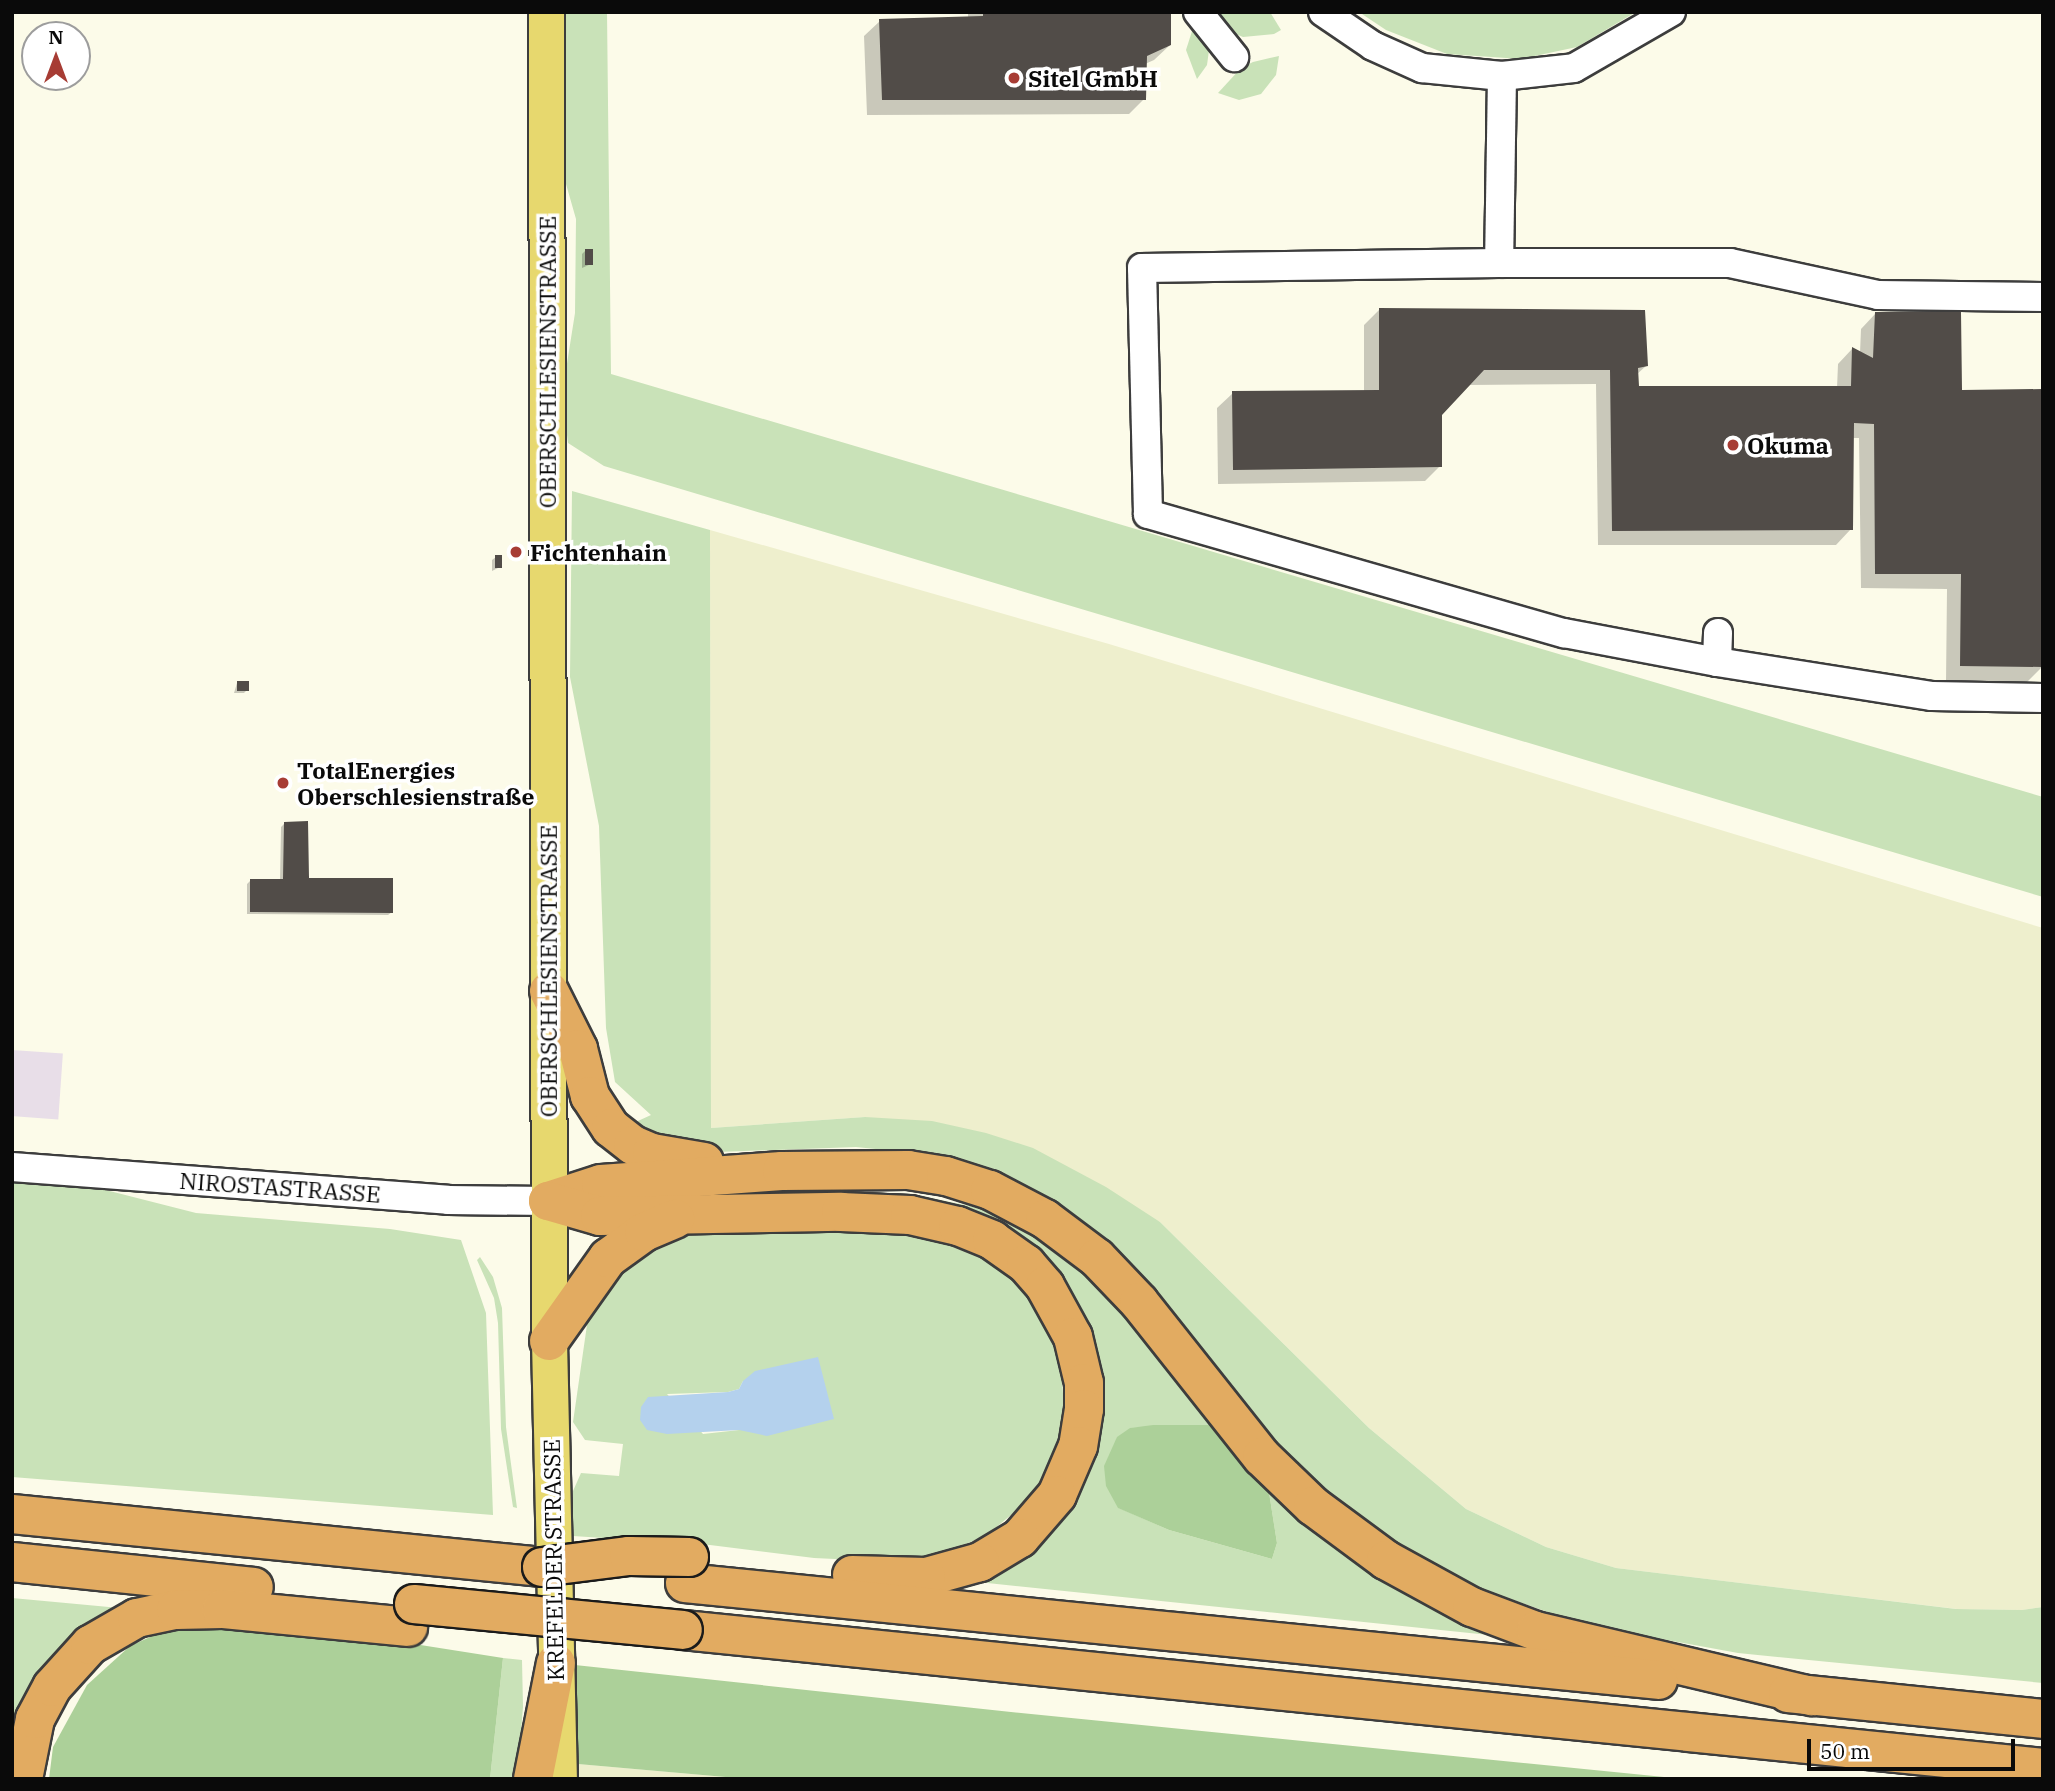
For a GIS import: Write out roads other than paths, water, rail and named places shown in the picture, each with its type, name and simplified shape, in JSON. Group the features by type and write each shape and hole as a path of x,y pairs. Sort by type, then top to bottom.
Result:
{"highway":[{"path":"549,991 578,1049 590,1096 603,1118 621,1137 652,1153 675,1159 782,1171"},
{"path":"548,1201 601,1184 782,1171 908,1170 967,1181 1007,1197 1066,1234 1108,1269 1157,1323 1262,1457 1312,1506 1386,1560 1462,1602 1536,1631 1812,1696"},
{"path":"12,1514 542,1567 884,1578 926,1577 980,1562 1020,1538 1056,1495 1078,1446 1085,1395 1078,1352 1053,1296 1026,1264 976,1232 926,1217 891,1213 600,1216 548,1201"},
{"path":"549,1341 608,1258 644,1232 684,1215"},
{"path":"12,1562 411,1615 678,1641 951,1657 2043,1768"},
{"path":"687,1570 1812,1696 2043,1719"},
{"path":"23,1779 35,1719 52,1688 90,1645 137,1618 176,1610 214,1609 411,1615"},
{"path":"533,1779 556,1663"}],"main road":[{"name":"OBERSCHLESIENSTRASSE","path":"546,12 549,1341"},
{"name":"KREFELDER STRASSE","path":"549,1341 559,1779"}],"street":[{"path":"1198,12 1234,57"},
{"path":"1323,12 1373,46 1422,68 1502,76 1574,68 1671,12"},
{"path":"1499,263 1502,76"},
{"path":"2043,297 1878,295 1730,263 1142,268 1148,514 1564,633 1717,662 1931,696 2043,698"},
{"path":"1717,662 1718,633"},
{"name":"NIROSTASTRASSE","path":"12,1167 448,1200 548,1201"}],"water":[{"path":"818,1357 834,1419 767,1436 739,1430 667,1434 647,1430 640,1420 641,1407 648,1397 728,1392 739,1389 743,1381 755,1371"}],"place":[{"name":"Sitel GmbH","path":"1014,78"},
{"name":"Okuma","path":"1733,445"},
{"name":"Fichtenhain","path":"516,552"},
{"name":"TotalEnergies Oberschlesienstraße","path":"283,783"}]}
